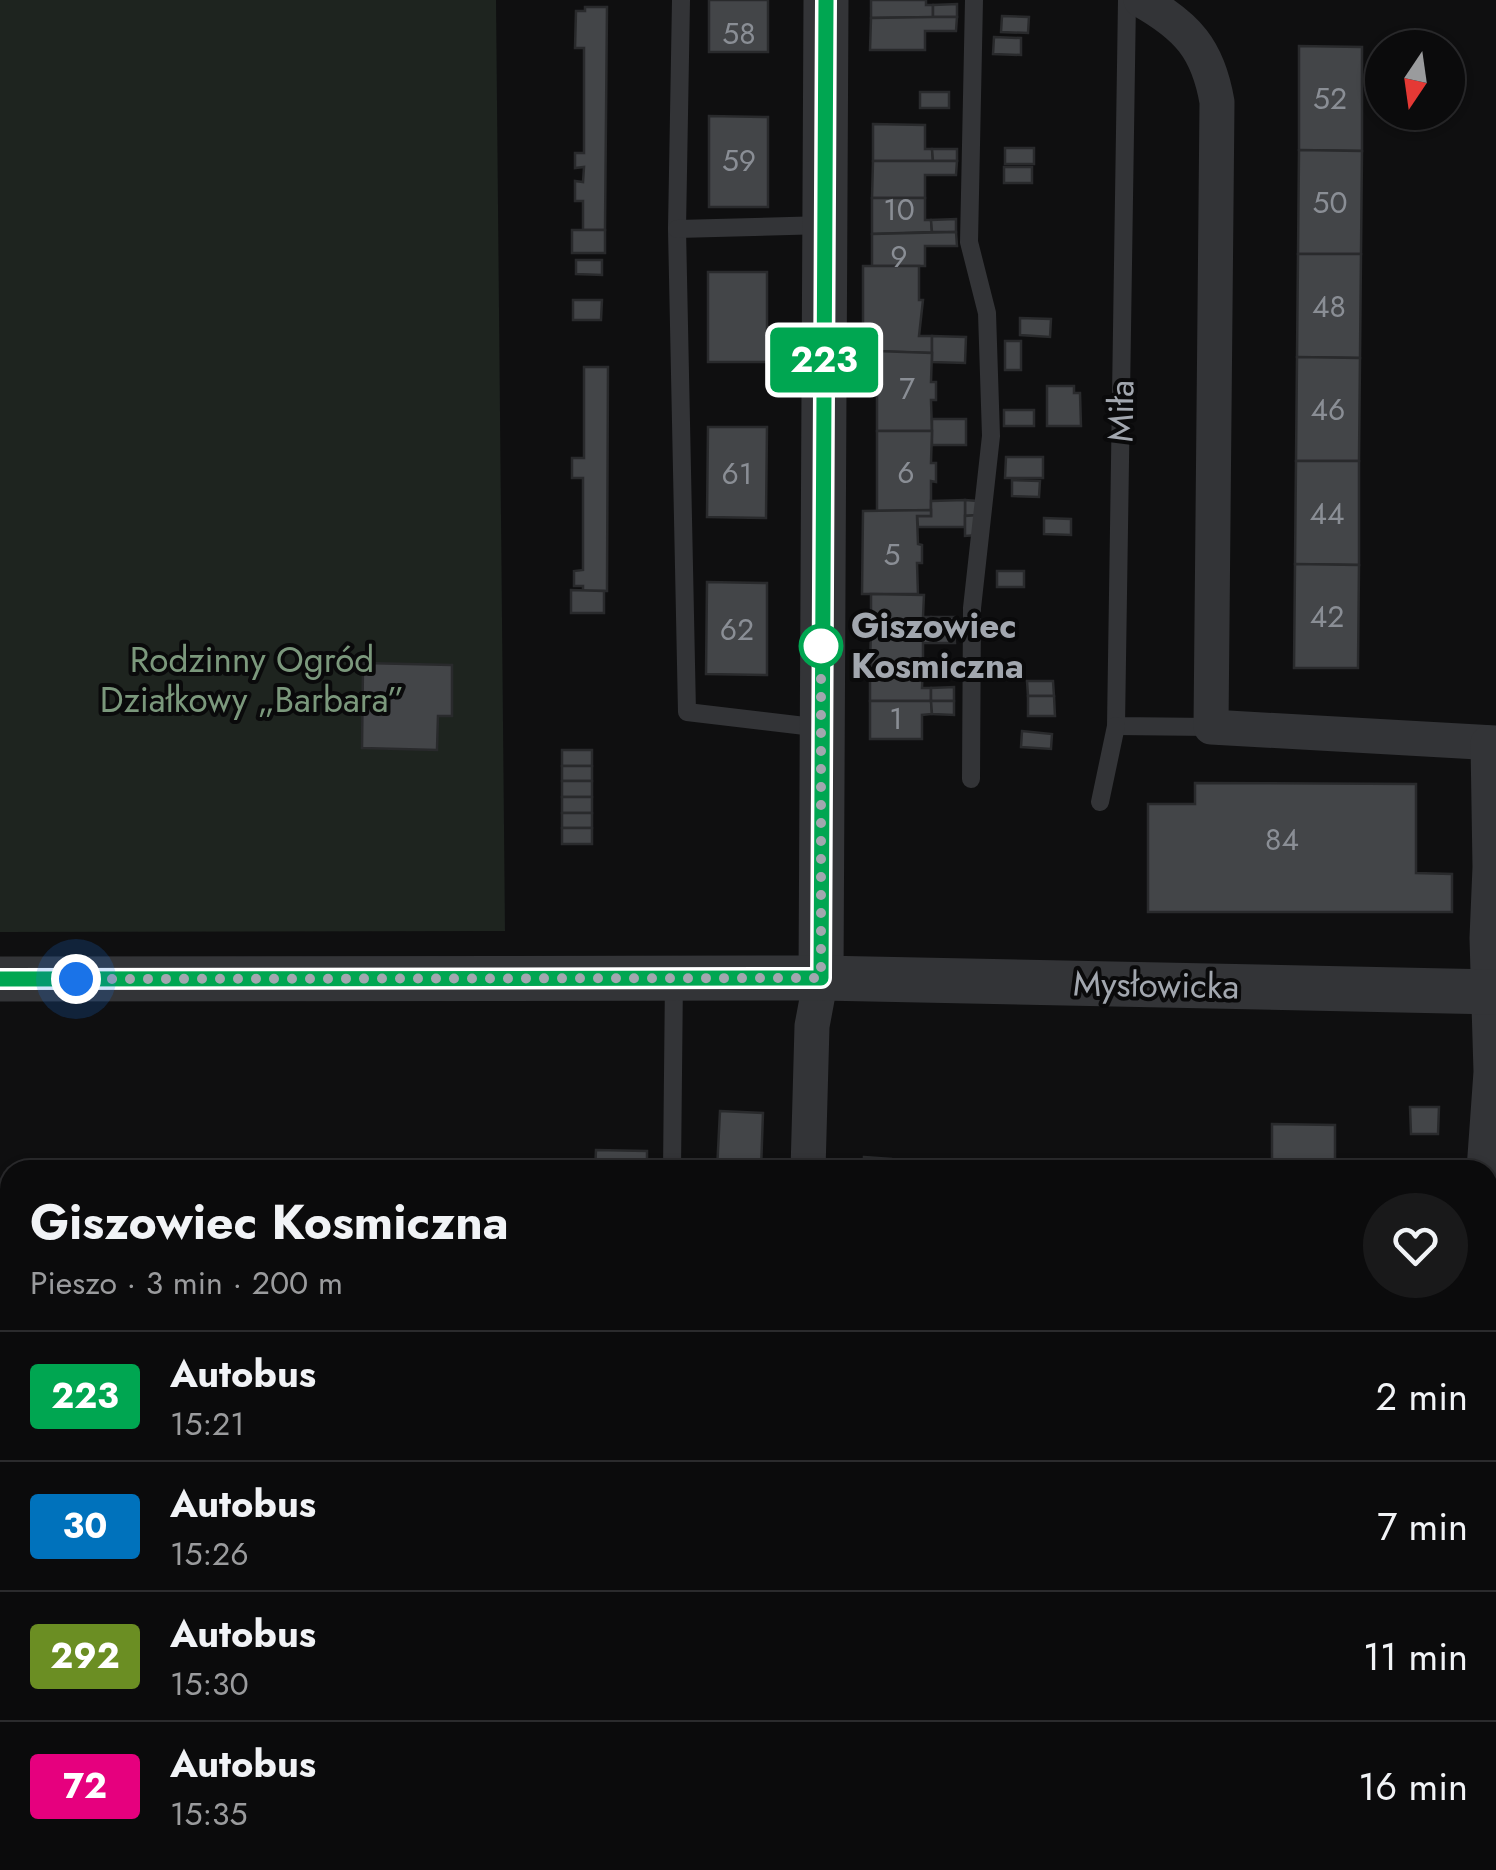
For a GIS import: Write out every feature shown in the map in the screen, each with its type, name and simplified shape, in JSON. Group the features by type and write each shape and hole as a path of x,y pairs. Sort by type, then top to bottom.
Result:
{"street":[{"path":"808,1160 812,1026 821,978 826,0"},
{"path":"1141,0 1168,16 1204,54 1217,102 1211,727 1492,743 1487,938 1493,992 1485,1160"},
{"name":"Mysłowicka","path":"0,979 821,978 1493,992"}],"lane":[{"path":"681,0 677,228 687,712 822,728"},
{"path":"971,779 972,608 990,436 986,313 969,242 974,0"},
{"name":"Miła","path":"1100,802 1116,726 1127,0"},
{"path":"677,228 826,225"},
{"path":"1116,726 1211,727"},
{"path":"672,1160 674,978"}],"green space":[{"name":"Rodzinny Ogród Działkowy „Barbara”","path":"0,0 496,0 505,931 0,932"}],"building":[{"path":"709,0 768,0 768,52 709,52"},
{"path":"871,0 926,0 926,5 933,5 933,17 871,18"},
{"path":"957,4 957,17 933,17 933,5"},
{"path":"585,7 607,7 605,230 583,230 583,201 575,201 575,181 583,182 584,167 575,168 575,153 584,153 584,48 575,48 576,11 585,11"},
{"path":"1002,16 1029,17 1028,33 1001,32"},
{"path":"957,17 956,31 925,31 925,50 870,50 871,18"},
{"path":"994,37 1021,38 1021,55 993,54"},
{"path":"1299,46 1362,47 1362,151 1299,150"},
{"path":"920,92 949,92 949,108 920,108"},
{"path":"709,116 768,117 768,207 709,207"},
{"path":"873,124 925,125 925,149 932,149 933,161 873,161"},
{"path":"1005,148 1034,148 1034,164 1005,164"},
{"path":"932,149 957,149 957,161 933,161"},
{"path":"1299,150 1362,151 1361,254 1298,254"},
{"path":"873,161 957,161 956,175 925,175 925,198 872,198"},
{"path":"1004,167 1032,167 1032,183 1004,183"},
{"path":"872,198 925,198 925,220 931,220 932,232 872,234"},
{"path":"956,219 956,232 932,232 931,220"},
{"path":"572,230 605,230 605,253 572,253"},
{"path":"956,232 957,246 925,246 925,266 872,266 872,234"},
{"path":"1298,254 1361,254 1360,358 1297,357"},
{"path":"576,260 602,260 602,275 576,274"},
{"path":"863,266 919,266 919,300 923,300 919,336 932,336 932,353 863,351"},
{"path":"708,272 767,272 767,362 708,362"},
{"path":"573,300 602,300 601,320 573,320"},
{"path":"1020,318 1051,319 1050,337 1020,335"},
{"path":"932,336 966,337 965,363 932,362"},
{"path":"1005,341 1021,341 1021,370 1005,370"},
{"path":"877,351 932,353 931,382 936,382 936,400 931,400 932,431 877,431"},
{"path":"1297,357 1360,358 1359,461 1296,461"},
{"path":"584,367 608,367 607,591 583,591 583,586 574,586 574,571 583,570 583,478 572,478 572,458 584,458"},
{"path":"1047,386 1074,386 1074,393 1080,393 1081,426 1047,426"},
{"path":"1004,410 1034,410 1034,426 1004,426"},
{"path":"932,419 966,419 966,445 932,445"},
{"path":"708,427 767,427 766,518 707,517"},
{"path":"877,431 932,431 931,463 936,463 936,482 931,481 931,510 877,511"},
{"path":"1006,457 1043,457 1043,478 1005,478"},
{"path":"1296,461 1359,461 1359,565 1295,564"},
{"path":"1012,480 1040,481 1039,497 1012,496"},
{"path":"965,500 978,501 978,515 965,516"},
{"path":"965,500 965,527 918,527 917,516 931,516 931,501"},
{"path":"931,510 931,516 917,516 918,544 922,545 922,563 917,563 918,594 862,594 863,511"},
{"path":"978,515 978,535 965,536 965,516"},
{"path":"1044,518 1071,519 1071,535 1044,534"},
{"path":"1295,564 1359,565 1358,668 1294,668"},
{"path":"997,571 1024,571 1024,587 997,587"},
{"path":"707,582 767,583 767,675 706,674"},
{"path":"571,590 604,591 604,613 571,613"},
{"path":"871,594 924,595 923,617 931,617 931,630 871,630"},
{"path":"931,617 955,617 954,631 931,630"},
{"path":"871,630 954,631 955,643 923,643 923,665 870,665"},
{"path":"363,663 452,665 452,716 438,716 437,750 362,748"},
{"path":"870,665 923,665 922,688 931,688 931,701 870,701"},
{"path":"1027,681 1053,681 1054,696 1028,696"},
{"path":"954,687 954,701 931,701 931,688"},
{"path":"1028,696 1054,696 1055,716 1028,716"},
{"path":"870,701 931,701 932,714 922,715 922,739 870,739"},
{"path":"931,701 954,701 954,715 932,714"},
{"path":"1022,731 1052,734 1051,749 1021,747"},
{"path":"562,750 592,750 592,766 562,766"},
{"path":"562,766 592,766 592,781 562,781"},
{"path":"562,781 592,781 592,797 562,797"},
{"path":"1195,783 1416,784 1416,873 1452,874 1452,912 1148,912 1148,804 1195,804"},
{"path":"562,797 592,797 592,813 562,813"},
{"path":"562,813 592,813 592,828 562,828"},
{"path":"562,828 592,828 592,844 562,844"},
{"path":"1410,1107 1439,1107 1438,1134 1411,1134"},
{"path":"720,1111 763,1113 761,1160 718,1160"},
{"path":"1272,1124 1335,1125 1335,1160 1272,1160"},
{"path":"596,1150 647,1151 647,1160 596,1160"}],"bus line":[{"name":"223","path":"0,979 821,978 826,0"}],"place":[{"name":"Giszowiec Kosmiczna","path":"821,646"}],"route":[{"path":"76,979 821,978 821,646"}]}
